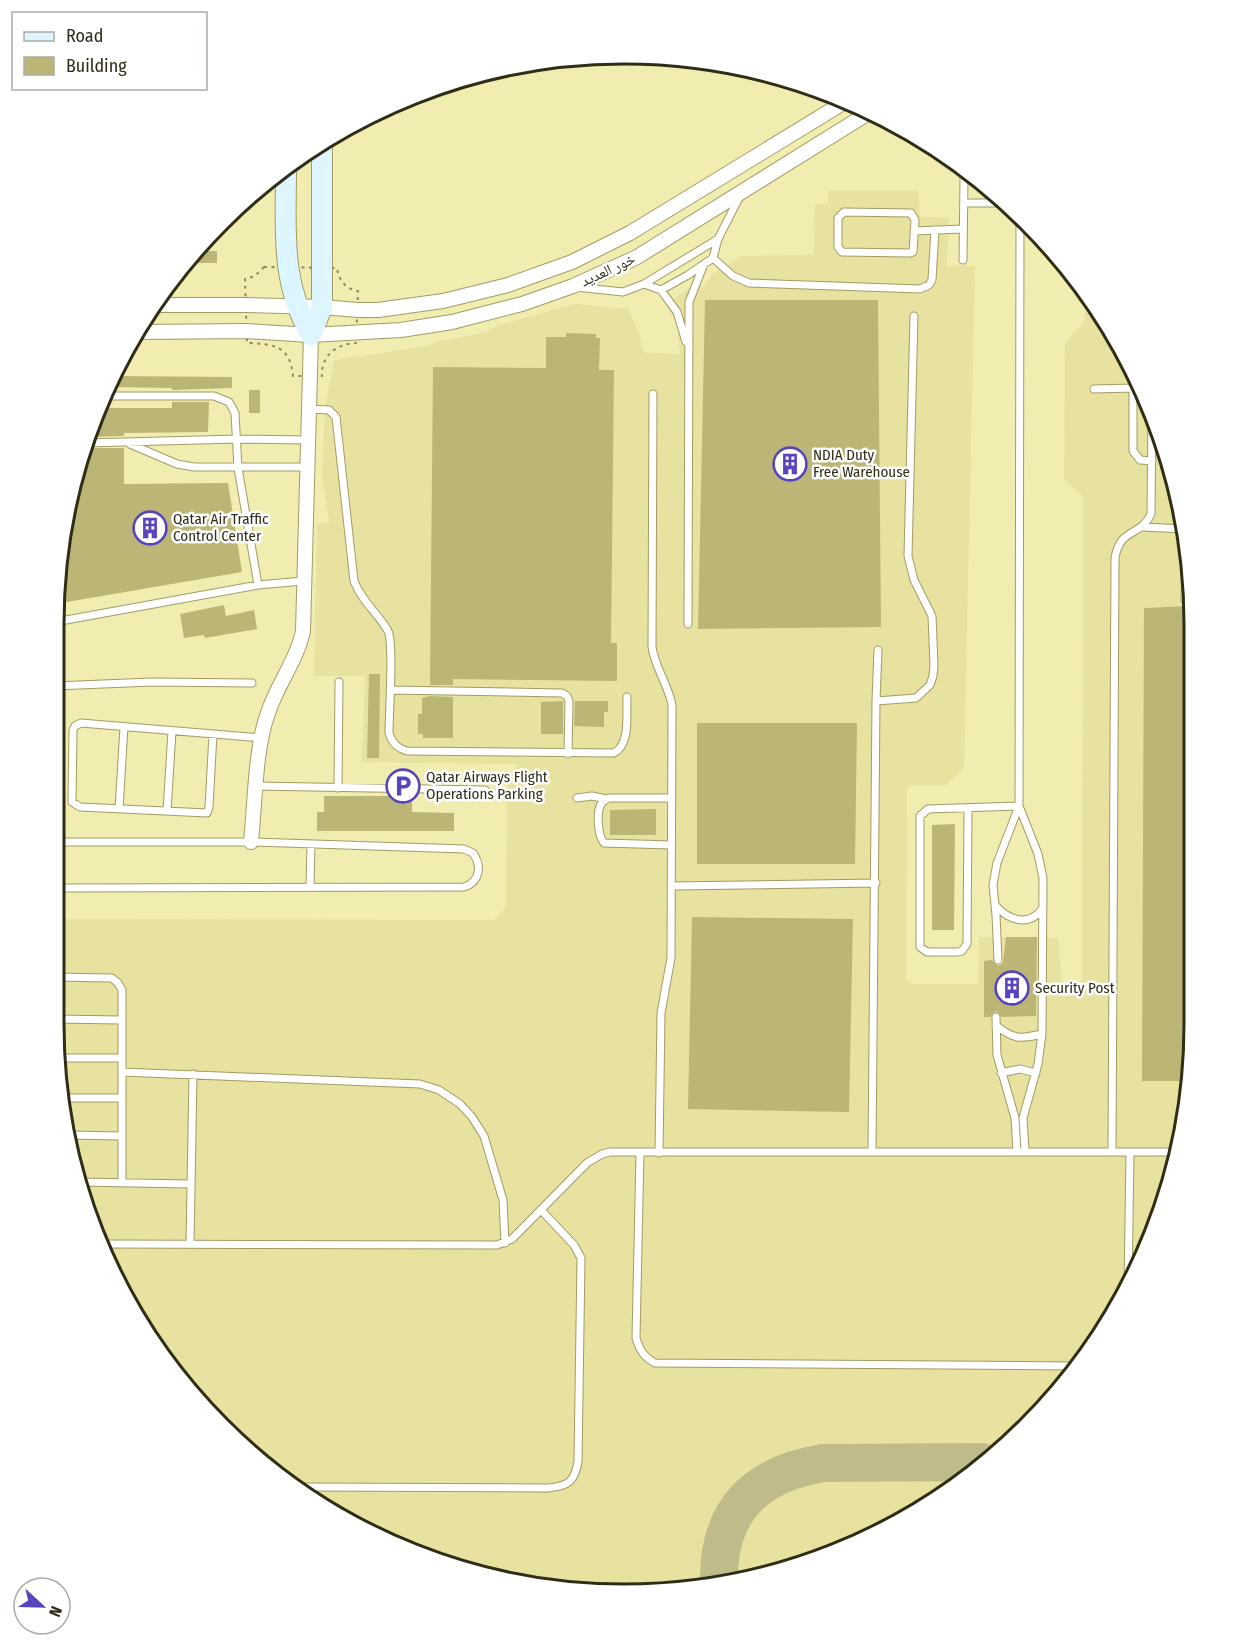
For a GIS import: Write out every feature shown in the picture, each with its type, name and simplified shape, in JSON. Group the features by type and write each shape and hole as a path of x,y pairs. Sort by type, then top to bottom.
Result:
{"main road":[{"path":"311,335 322,307 322,154"},
{"path":"286,179 286,264 297,306 311,335"}],"street":[{"name":"خور العديد","path":"165,305 297,306 358,310 411,307 508,285 572,262 630,233 837,106"},
{"name":"خور العديد","path":"147,332 246,331 311,335 393,331 427,326 514,306 573,286 637,257 861,117"},
{"path":"252,842 256,786 268,712 301,639 311,335"}],"lane":[{"path":"963,260 964,179"},
{"path":"661,290 713,258 718,240 743,189"},
{"path":"964,203 994,203"},
{"path":"844,212 910,213 914,217 914,231 914,250 910,254 843,252 838,247 838,218 844,212"},
{"path":"914,231 962,229"},
{"path":"1020,229 1019,806 1041,865 1043,908 1042,1034 1036,1073 1023,1118 1021,1151"},
{"path":"713,258 733,276 748,283 920,289 929,285 932,280 935,230"},
{"path":"573,286 623,292 644,284 718,240"},
{"path":"688,624 689,302 704,264"},
{"path":"644,284 661,290 677,312 689,353"},
{"path":"876,701 916,698 930,685 934,664 932,616 914,580 908,556 914,316"},
{"path":"1094,389 1132,388"},
{"path":"1133,390 1133,451 1140,460 1152,461"},
{"path":"653,394 652,647 655,662 666,682 672,705 671,958 662,1013 659,1153"},
{"path":"113,396 214,396 222,398 233,408 238,468 258,585"},
{"path":"308,409 329,410 336,417 354,582 362,599 385,626 391,639 390,738 393,743 402,750 610,754 621,749 625,742 627,697"},
{"path":"1143,527 1151,514 1152,436"},
{"path":"94,443 237,439 308,440"},
{"path":"128,444 186,466 307,467"},
{"path":"1112,1152 1115,558 1120,541 1134,531 1143,527 1176,529"},
{"path":"64,620 258,585 303,581"},
{"path":"872,1152 878,650"},
{"path":"64,686 151,682 252,683"},
{"path":"338,788 339,682"},
{"path":"390,690 562,693 570,701 568,754"},
{"path":"213,734 209,811 204,813 80,807 72,802 73,730 81,723 262,738"},
{"path":"119,809 123,727"},
{"path":"167,811 172,731"},
{"path":"256,786 485,790"},
{"path":"577,798 592,796 606,799 671,798"},
{"path":"606,799 600,810 600,835 604,843 671,845"},
{"path":"968,809 967,944 962,951 958,952 927,952 923,950 920,942 920,816 928,809 1019,806"},
{"path":"998,960 994,875 1001,850 1019,806"},
{"path":"64,842 252,842 464,849 473,853 479,864 477,877 473,883 464,887 64,888"},
{"path":"310,887 311,844"},
{"path":"671,886 876,883"},
{"path":"995,905 1006,916 1019,920 1034,918 1043,908"},
{"path":"64,977 112,978 122,990 122,1183"},
{"path":"996,1017 997,1054 1015,1118 1021,1151"},
{"path":"64,1019 122,1020"},
{"path":"996,1025 1011,1036 1029,1037 1042,1034"},
{"path":"66,1058 122,1059"},
{"path":"1001,1073 1020,1069 1036,1073"},
{"path":"122,1072 420,1084 439,1090 460,1104 484,1136 504,1200 505,1243"},
{"path":"190,1244 193,1074"},
{"path":"69,1098 122,1098"},
{"path":"76,1135 121,1136"},
{"path":"110,1244 497,1245 512,1239 594,1158 610,1152 1169,1152"},
{"path":"1128,1268 1130,1152"},
{"path":"640,1153 636,1338 646,1358 655,1363 1067,1366"},
{"path":"88,1182 190,1184"},
{"path":"310,1487 549,1488 563,1486 571,1481 578,1461 580,1258 574,1245 542,1211"}],"shaded area":[{"path":"828,191 918,191 920,217 949,218 947,266 975,266 964,768 946,785 910,785 907,790 906,979 913,984 978,984 979,937 1058,938 1062,985 1079,984 1082,979 1083,497 1064,479 1065,343 1085,321 1085,306 1127,377 1155,444 1174,515 1180,551 1184,624 1184,1024 1180,1097 1174,1133 1155,1204 1142,1238 1127,1271 1090,1335 1046,1393 994,1445 936,1489 872,1526 839,1541 805,1554 734,1573 698,1579 624,1584 551,1579 515,1573 444,1554 410,1541 377,1526 313,1489 255,1445 203,1393 159,1335 122,1271 107,1238 94,1204 75,1133 69,1097 64,1024 64,919 494,920 506,907 507,778 519,764 362,762 365,676 314,676 317,524 329,522 322,477 325,409 334,360 428,346 438,341 484,333 499,325 575,304 628,309 640,335 642,349 647,353 680,354 677,325 666,304 694,285 703,288 713,273 742,256 814,255 815,204 828,204"}],"building":[{"path":"207,251 217,251 217,263 197,263"},
{"name":"NDIA Duty Free Warehouse","path":"705,300 878,300 881,627 698,629"},
{"path":"566,333 596,334 596,338 600,338 599,370 614,370 611,643 617,643 617,681 453,679 453,685 430,685 433,367 546,368 546,337 566,337"},
{"path":"122,376 232,377 232,388 172,390 172,388 117,387"},
{"path":"249,390 260,390 260,413 249,413"},
{"path":"172,402 209,402 208,432 124,433 124,436 97,437 108,408 172,408"},
{"name":"Qatar Air Traffic Control Center","path":"93,448 124,448 124,484 228,483 242,572 65,602 69,551 75,515"},
{"path":"224,605 226,616 254,610 257,629 205,638 204,635 184,638 180,614"},
{"path":"1184,606 1184,1024 1181,1081 1142,1081 1144,608"},
{"path":"369,674 380,674 379,758 367,758"},
{"path":"453,697 453,738 423,738 423,734 418,734 418,714 422,714 422,698"},
{"path":"563,701 563,734 541,734 541,702"},
{"path":"575,701 608,701 608,712 604,712 604,727 574,726"},
{"path":"697,723 857,723 855,864 697,864"},
{"path":"324,796 412,796 412,812 454,813 454,831 317,831 317,812 324,812"},
{"path":"656,809 656,835 610,835 610,810"},
{"path":"955,824 954,930 932,930 932,825"},
{"path":"692,917 853,919 849,1112 688,1109"},
{"name":"Security Post","path":"1006,937 1037,937 1036,1016 1002,1017 996,1011 990,1017 984,1017 984,961 992,960 998,966 1003,963"}],"taxiway":[{"path":"719,1575 720,1556 725,1534 734,1515 745,1500 760,1486 778,1476 799,1468 823,1463 972,1462"}],"place":[{"name":"NDIA Duty Free Warehouse","path":"790,464"},
{"name":"Qatar Air Traffic Control Center","path":"150,528"},
{"name":"Qatar Airways Flight Operations Parking","path":"403,786"},
{"name":"Security Post","path":"1012,988"}]}
